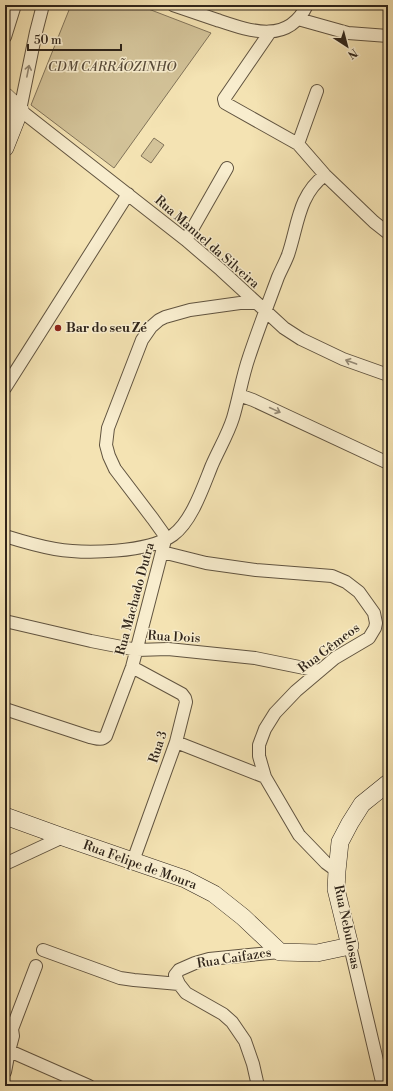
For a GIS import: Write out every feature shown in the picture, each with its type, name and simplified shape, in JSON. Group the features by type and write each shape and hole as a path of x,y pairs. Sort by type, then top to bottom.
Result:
{"street":[{"path":"5,37 15,5"},
{"path":"5,148 20,110 43,5"},
{"path":"177,6 240,28 259,32 270,32 286,27 298,20 307,5"},
{"path":"298,20 348,33 388,36"},
{"path":"270,32 224,100 226,104 298,144 325,175 374,222 388,233"},
{"path":"298,144 317,91"},
{"path":"5,96 20,110"},
{"name":"Rua Manuel da Silveira","path":"20,110 186,240 284,328 301,340 343,359 388,375"},
{"path":"186,240 227,168"},
{"path":"5,536 30,544 56,549 106,551 142,548 159,543 179,530 190,514 203,490 228,430 239,395 244,370 265,311 288,256 300,210 313,185 325,175"},
{"path":"5,388 128,194"},
{"name":"Rua Machado Dutra","path":"5,709 90,737 104,739 106,736 132,667 165,540 162,533 115,469 106,445 108,428 142,340 151,327 159,320 190,310 240,303 256,303"},
{"path":"239,395 253,400 388,463"},
{"name":"Rua Gêmeos","path":"162,552 206,563 256,570 332,576 346,582 359,592 371,607 376,617 375,628 369,638 342,653 296,691 275,713 265,729 259,745 259,756 265,777 299,835 326,863 337,871"},
{"name":"Rua Dois","path":"5,621 137,650 168,649 255,658 319,671"},
{"name":"Rua 3","path":"132,667 182,694 186,702 176,742 133,861"},
{"path":"176,742 265,777"},
{"name":"Rua Nebulosas","path":"383,1086 336,888 340,842 362,804 388,784"},
{"name":"Rua Felipe de Moura","path":"5,816 185,879 214,894 243,917 280,952"},
{"path":"5,864 63,837"},
{"name":"Rua Caifazes","path":"179,984 175,975 179,970 209,959 280,952 317,953 350,946"},
{"path":"43,950 120,978 179,984 186,993 223,1014 232,1022 245,1041 253,1064 258,1086"},
{"path":"5,1072 7,1050 13,1036 8,1026 36,966"},
{"path":"7,1050 89,1086"}],"green space":[{"name":"CDM CARRÃOZINHO","path":"71,5 138,5 211,33 114,168 31,105"},
{"path":"154,138 164,145 151,163 141,156"}],"place":[{"name":"Bar do seu Zé","path":"58,328"}]}
